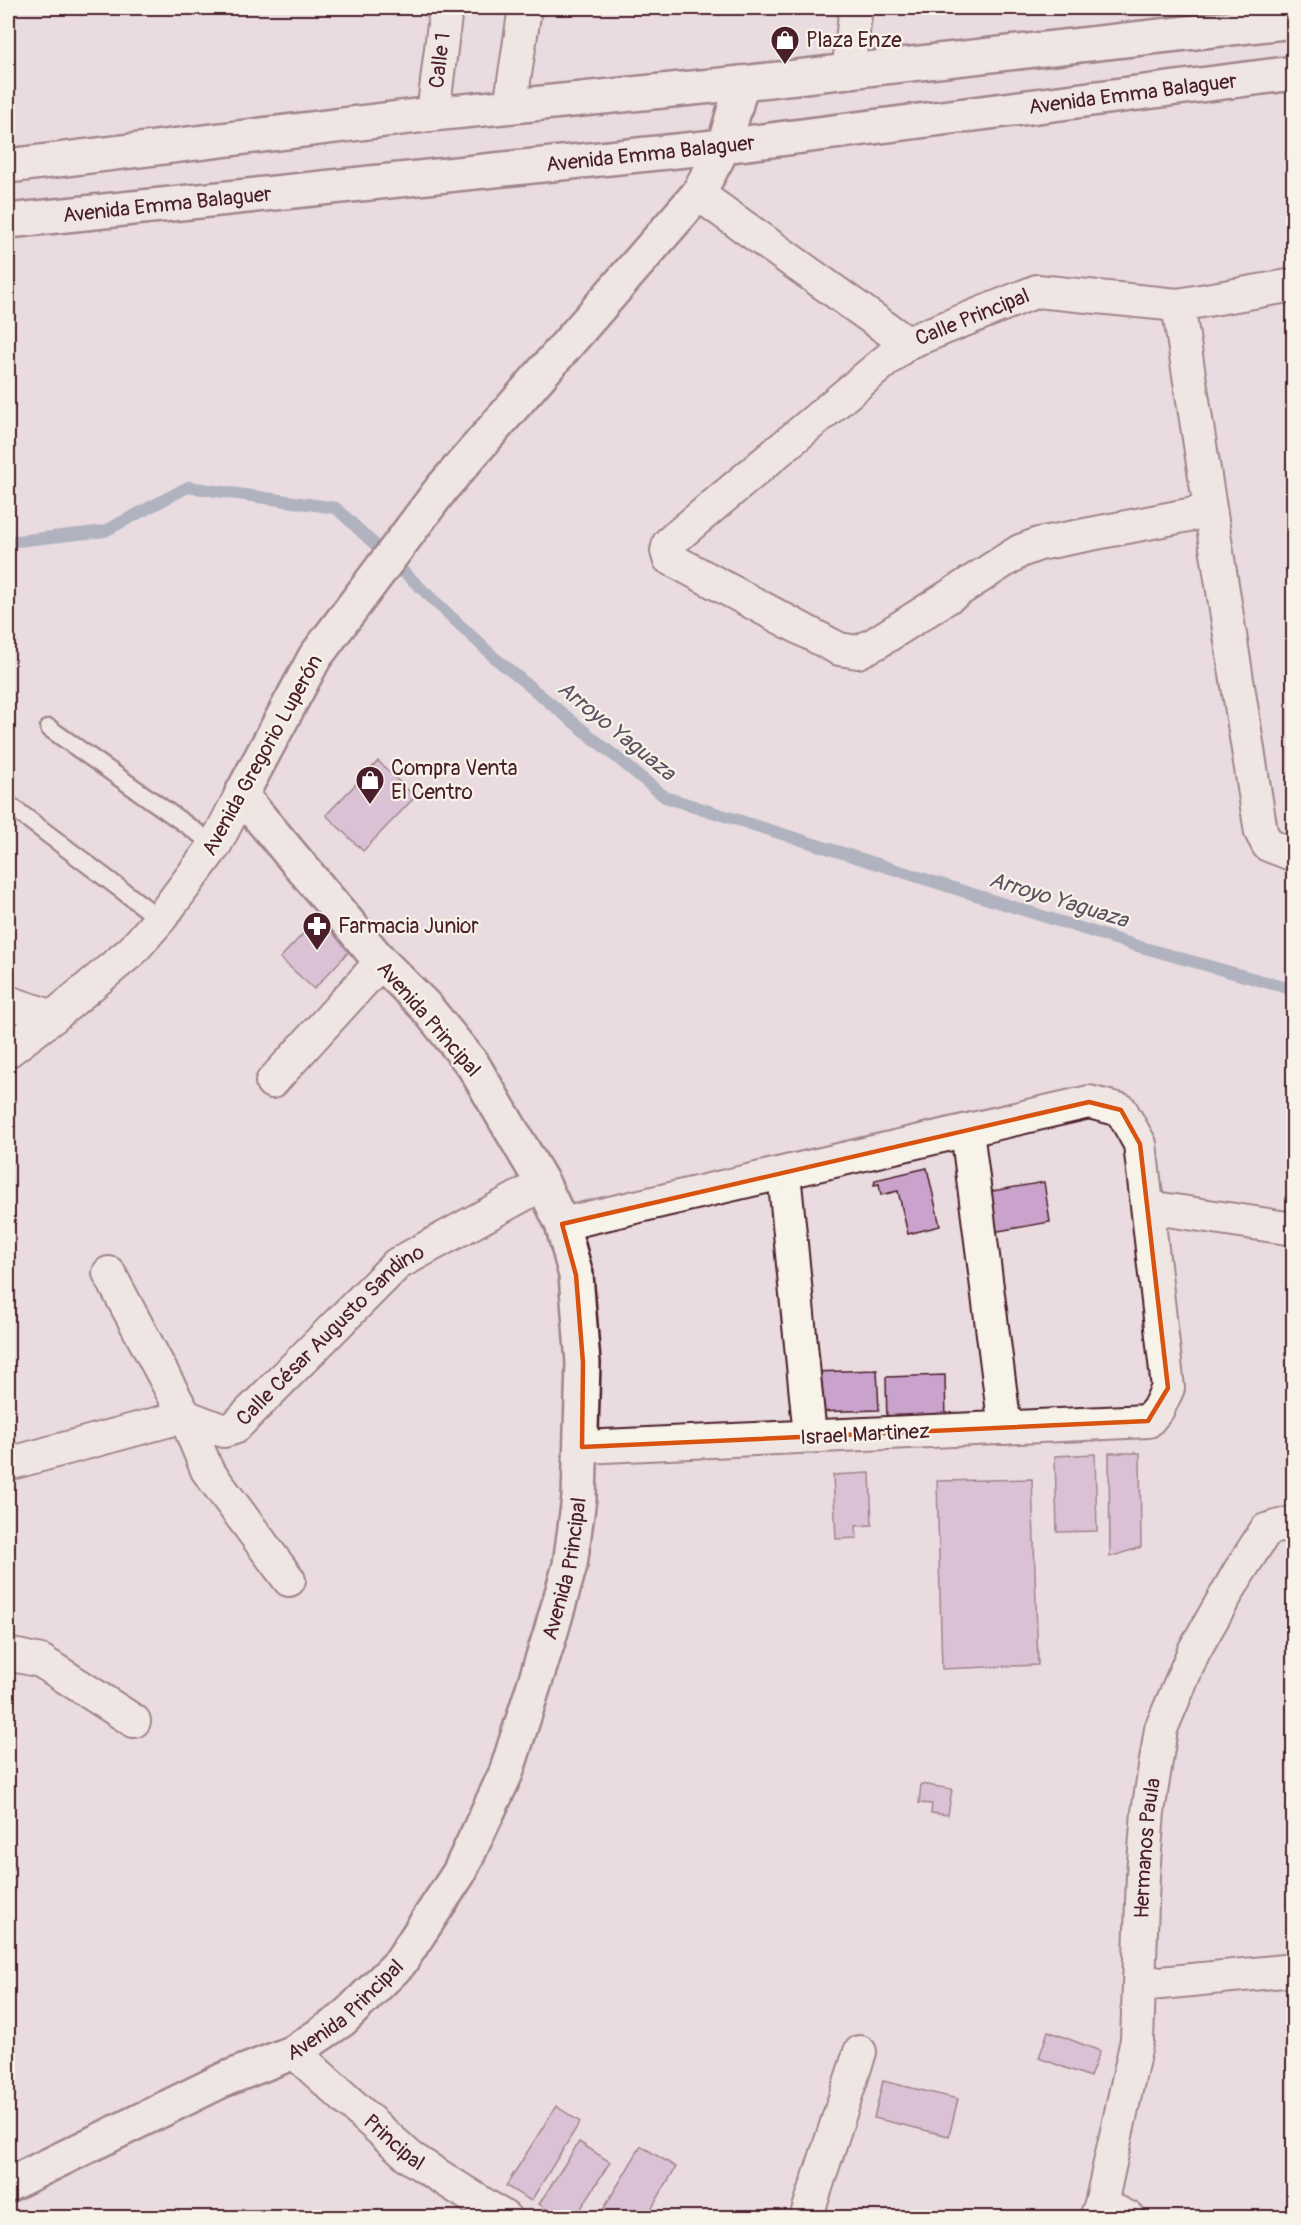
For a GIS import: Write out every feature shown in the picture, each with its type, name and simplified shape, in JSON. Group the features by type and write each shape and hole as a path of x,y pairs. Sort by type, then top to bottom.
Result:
{"street":[{"name":"Calle 1","path":"432,114 446,8"},
{"path":"510,107 525,8"},
{"path":"848,72 856,8"},
{"path":"8,166 432,114 848,72 1293,21"},
{"name":"Avenida Emma Balaguer","path":"8,221 724,146 1293,73"},
{"name":"Avenida Gregorio Luperón","path":"8,1052 132,951 160,919 215,845 315,657 441,488 698,194 724,146 742,83"},
{"name":"Calle Principal","path":"698,194 907,343 1037,291 1178,304 1293,285"},
{"path":"1178,304 1260,832 1268,845 1293,855"},
{"path":"907,343 669,543 667,551 669,558 838,649 858,652 876,643 1020,551 1039,544 1209,511"},
{"name":"Avenida Principal","path":"8,2185 223,2080 294,2052 342,2020 399,1964 464,1863 506,1773 570,1565 579,1498 583,1363 576,1275 562,1224 543,1184 473,1065 426,1007 381,962 241,795"},
{"path":"272,1082 381,962"},
{"path":"8,1002 53,1017"},
{"path":"562,1224 1089,1102 1121,1110 1140,1144 1148,1207 1293,1229"},
{"path":"967,1131 1005,1428"},
{"path":"784,1173 810,1436"},
{"name":"Calle César Augusto Sandino","path":"185,1416 224,1431 234,1428 397,1263 543,1184"},
{"name":"Israel Martinez","path":"582,1447 1148,1421 1158,1409 1168,1388 1148,1207"},
{"path":"109,1273 185,1416 207,1470 289,1580"},
{"path":"8,1464 185,1416"},
{"name":"Hermanos Paula","path":"1099,2211 1137,2040 1143,1875 1148,1812 1161,1729 1194,1651 1239,1572 1266,1530 1293,1522"},
{"path":"8,1654 42,1661 134,1721"},
{"path":"1140,1985 1293,1970"},
{"name":"Principal","path":"294,2052 411,2158 506,2217"},
{"path":"806,2217 860,2052"},
{"path":"1099,2211 1129,2217"}],"lane":[{"path":"50,728 215,845"},
{"path":"8,804 160,919"}],"highlighted area":[{"path":"1089,1102 1121,1110 1140,1144 1168,1388 1148,1421 582,1447 583,1363 576,1275 562,1224"}],"building":[{"name":"Compra Venta El Centro","path":"378,761 415,797 363,851 326,815"},
{"name":"Farmacia Junior","path":"320,916 353,947 314,989 280,958"},
{"path":"927,1168 940,1226 908,1234 898,1191 881,1195 879,1184 874,1185 875,1180"},
{"path":"1044,1182 1050,1222 993,1232 987,1192"},
{"path":"877,1370 879,1410 814,1412 812,1372"},
{"path":"945,1375 946,1423 887,1425 886,1377"},
{"path":"1109,1453 1140,1453 1141,1547 1110,1557"},
{"path":"1095,1454 1097,1531 1057,1532 1055,1456"},
{"path":"870,1473 872,1525 856,1526 857,1538 836,1539 833,1475"},
{"path":"1032,1479 1038,1665 942,1669 937,1481"},
{"path":"921,1784 952,1789 948,1815 931,1813 932,1804 919,1803"},
{"path":"1048,2031 1100,2051 1090,2077 1039,2058"},
{"path":"883,2081 958,2099 949,2136 874,2118"},
{"path":"556,2106 580,2122 531,2201 506,2186"},
{"path":"579,2142 610,2162 575,2218 560,2218 539,2204"},
{"path":"641,2146 676,2167 646,2218 598,2218"}],"waterway":[{"name":"Arroyo Yaguaza","path":"8,542 105,531 188,487 336,508 496,659 665,797 1134,945 1294,990"}],"place":[{"name":"Plaza Enze","path":"785,66"},
{"name":"Compra Venta El Centro","path":"370,806"},
{"name":"Farmacia Junior","path":"317,952"}]}
